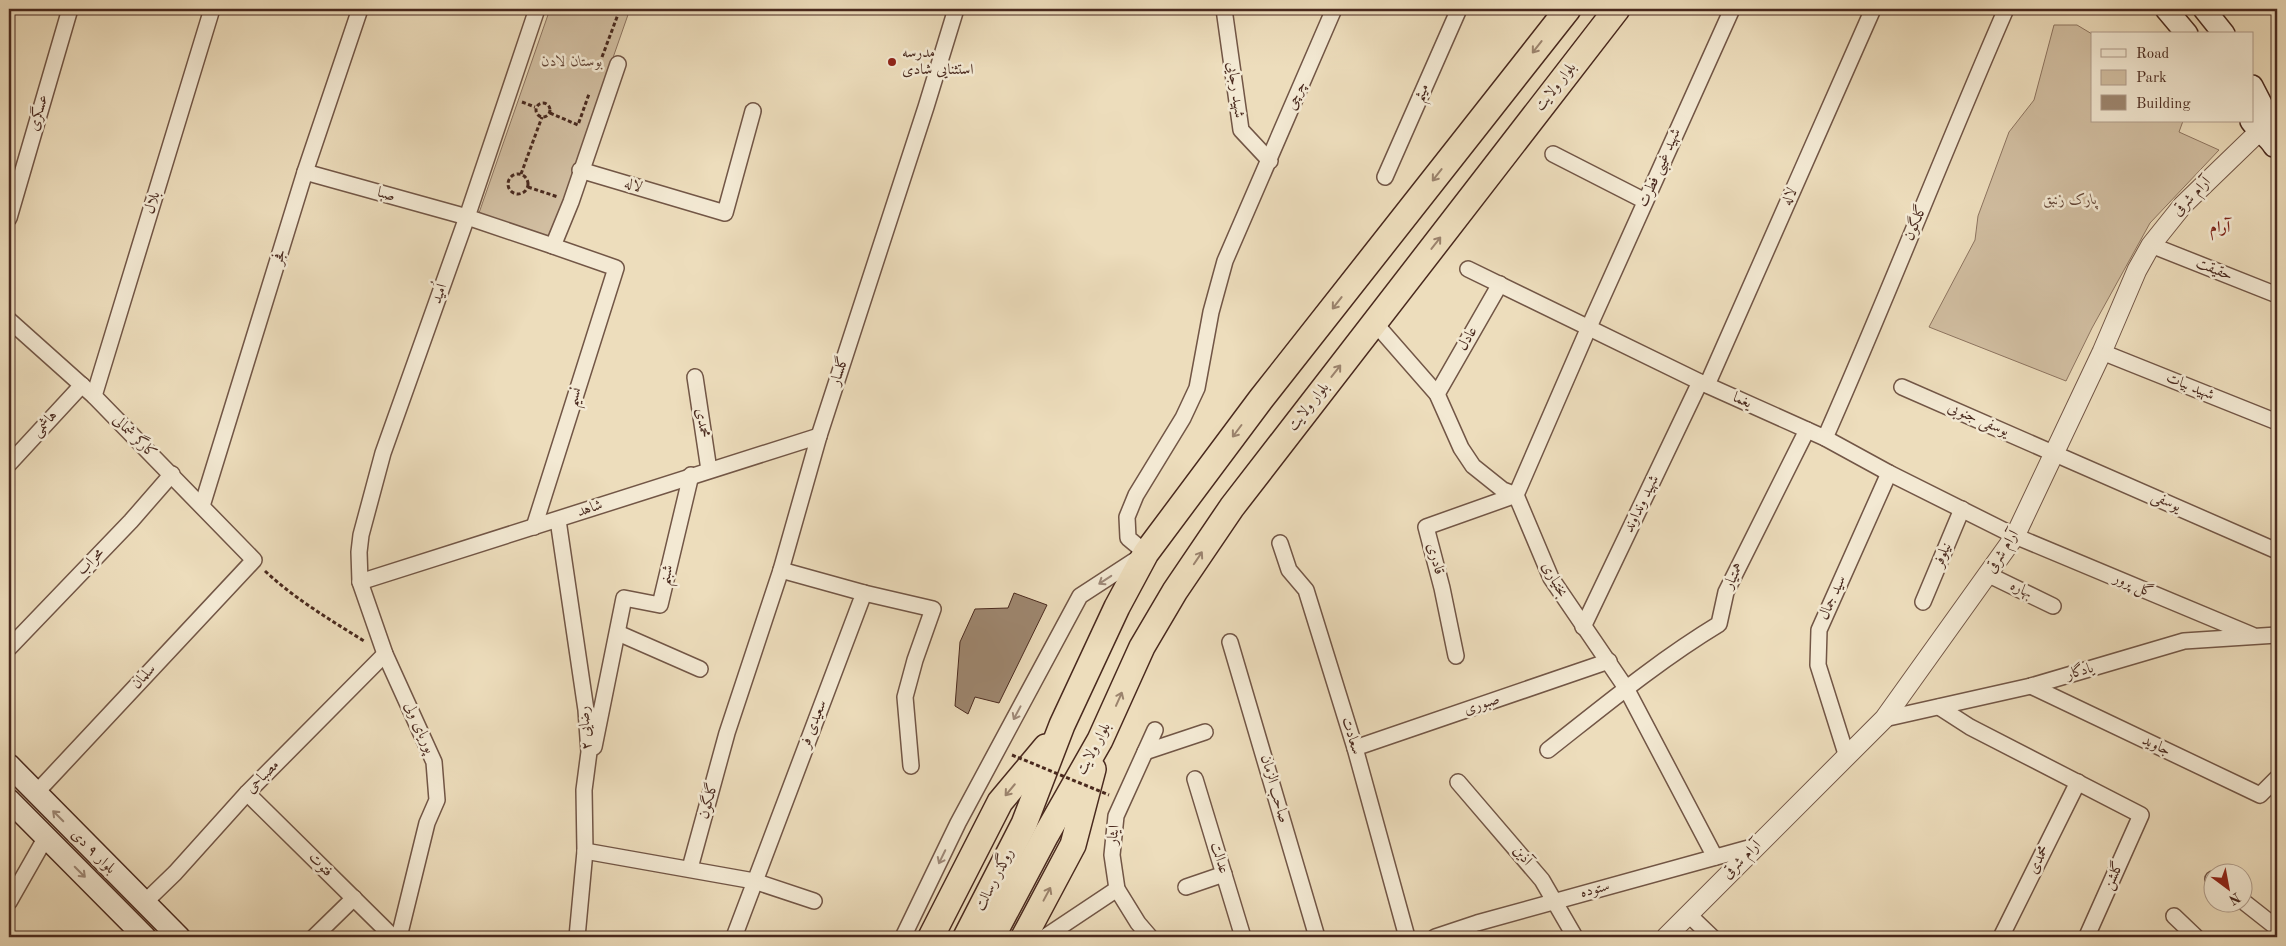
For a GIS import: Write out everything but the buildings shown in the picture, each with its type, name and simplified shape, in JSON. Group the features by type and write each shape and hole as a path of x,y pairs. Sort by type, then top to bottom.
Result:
{"highway":[{"path":"932,937 1000,802 1044,750 1062,724 1117,607 1146,553 1261,399 1568,9"},
{"name":"بلوار ولایت","path":"1035,829 1100,740 1142,647 1175,591 1232,507 1617,9"},
{"path":"1035,829 1062,724"},
{"path":"1024,937 1073,845 1100,740"},
{"name":"روگذر رسالت","path":"966,937 1035,829"},
{"name":"روگذر رسالت","path":"992,937 1035,829"}],"main road":[{"path":"2166,9 2185,32"},
{"path":"2204,9 2222,32"},
{"path":"2254,92 2267,129"},
{"name":"بلوار ۹ دی","path":"9,765 34,794 179,937"},
{"name":"بلوار ۹ دی","path":"9,800 145,937"}],"street":[{"name":"عسگری","path":"9,218 70,9"},
{"name":"بلال","path":"94,396 212,9"},
{"name":"فجر","path":"202,506 305,172 360,9"},
{"name":"اُمید","path":"360,582 359,552 361,534 383,452 467,217 537,9"},
{"name":"گلسار","path":"727,734 781,570 819,436 956,9"},
{"name":"شهید رجایی","path":"1224,9 1241,130 1270,161"},
{"name":"چرچی","path":"1146,553 1128,538 1127,518 1136,495 1183,418 1197,388 1211,312 1225,261 1270,161 1334,9"},
{"name":"میثم","path":"1385,177 1459,9"},
{"name":"شهید غیبی فطرت","path":"1516,495 1645,201 1732,9"},
{"name":"لاله","path":"1703,383 1873,9"},
{"name":"گلگون","path":"1825,438 1871,335 1942,156 2006,9"},
{"path":"553,246 571,202 580,170 618,64"},
{"name":"لاله","path":"580,170 725,213 753,111"},
{"name":"آرام شرقی","path":"1666,937 1884,720 2015,536 2102,352 2124,297 2151,245 2183,205 2267,129"},
{"path":"1553,154 1645,201"},
{"name":"صبا","path":"305,172 467,217 553,246"},
{"name":"حقیقت","path":"2151,245 2277,295"},
{"name":"نسیم","path":"534,527 616,268 553,246"},
{"name":"یغما","path":"1468,268 1703,383 1825,438 1888,473 2015,536"},
{"name":"عادل","path":"1437,394 1500,284"},
{"name":"کارگر شمالی","path":"9,320 82,384 254,560"},
{"path":"1374,322 1437,394 1461,448 1473,466 1503,490 1516,495"},
{"name":"شهید بیات","path":"2102,352 2277,422"},
{"name":"محمدی","path":"695,377 709,470"},
{"name":"شهید ونداوند","path":"1583,627 1703,383"},
{"name":"هاشمی","path":"9,464 82,384"},
{"name":"یوسفی جنوبی","path":"1902,387 2055,453"},
{"name":"همتیار","path":"1626,688 1689,642 1719,624 1726,592 1807,430"},
{"name":"شاهد","path":"360,582 819,436"},
{"name":"یوسفی","path":"2055,453 2277,551"},
{"name":"سید جمال","path":"1847,757 1818,665 1819,630 1888,473"},
{"name":"محراب","path":"9,648 131,521 172,474"},
{"name":"شبنم","path":"584,790 624,598 660,605 692,475"},
{"name":"بختیاری","path":"1516,495 1551,578 1626,688 1715,858"},
{"name":"قادری","path":"1456,656 1442,588 1426,527 1516,495"},
{"name":"نیلوفر","path":"1923,602 1962,509"},
{"name":"رضایی ۲","path":"558,520 586,710 589,752 584,790 585,851 577,937"},
{"name":"گل پرور","path":"2015,536 2252,635"},
{"name":"سعادت","path":"1280,543 1289,570 1306,590 1355,748 1407,937"},
{"path":"903,937 958,823 1080,596 1146,553"},
{"name":"سلمان","path":"34,794 254,560"},
{"path":"781,570 864,593 933,609 915,660 905,697 910,766"},
{"name":"بهاره","path":"1989,574 2053,606"},
{"name":"پوریای ولی","path":"360,582 385,654 434,762 437,800 427,823 399,937"},
{"name":"سعیدی فر","path":"734,937 864,593"},
{"path":"618,633 700,669"},
{"name":"یادگار","path":"1884,720 2031,686 2184,641 2252,635 2277,635"},
{"name":"صاحب الزمان","path":"1230,642 1317,937"},
{"name":"مصباحی","path":"144,903 175,873 247,792 385,654"},
{"name":"صبوری","path":"1355,748 1609,661"},
{"name":"جاوید","path":"2031,686 2260,795 2277,778"},
{"path":"1548,750 1626,688"},
{"path":"1939,707 1970,727 2078,782"},
{"name":"ایثار","path":"1150,937 1138,923 1118,889 1112,855 1116,816 1155,730"},
{"path":"1145,752 1205,732"},
{"name":"گلگون","path":"690,868 727,734"},
{"name":"عدالت","path":"1195,779 1243,937"},
{"name":"آذین","path":"1458,782 1542,880 1556,901 1575,937"},
{"name":"محمدی","path":"2000,937 2078,782"},
{"name":"گلشن","path":"2078,782 2141,815 2087,936"},
{"name":"فتوت","path":"247,792 394,937"},
{"path":"9,902 46,837"},
{"name":"ستوده","path":"1435,937 1479,930 1556,901 1756,846"},
{"path":"585,851 690,868 754,881 814,901"},
{"path":"1186,887 1224,874"},
{"path":"1045,937 1118,889"},
{"path":"314,937 354,898"},
{"path":"2254,910 2277,928"},
{"path":"1688,914 1712,937"},
{"path":"2174,916 2196,937"}],"path":[{"path":"542,117 535,110 538,103 548,104 550,113"},
{"path":"520,174 542,117 550,113"},
{"path":"550,113 578,126"},
{"path":"520,174 528,180 528,187 524,192 518,194 510,189 508,182 511,177 520,174"},
{"path":"528,187 571,202"},
{"path":"254,560 291,594 385,654"},
{"path":"1012,755 1109,795"}],"green space":[{"name":"بوستان لادن","path":"550,9 630,9 550,238 479,213"},
{"name":"پارک زنبق","path":"2054,25 2077,25 2091,33 2091,122 2183,122 2179,132 2219,150 2150,223 2092,328 2066,381 1929,327 1975,240 1978,216 2009,132 2034,100"}],"place":[{"name":"مدرسه استثنایی شادی","path":"892,62"}],"district":[{"name":"آرام","path":"2220,228"}]}
